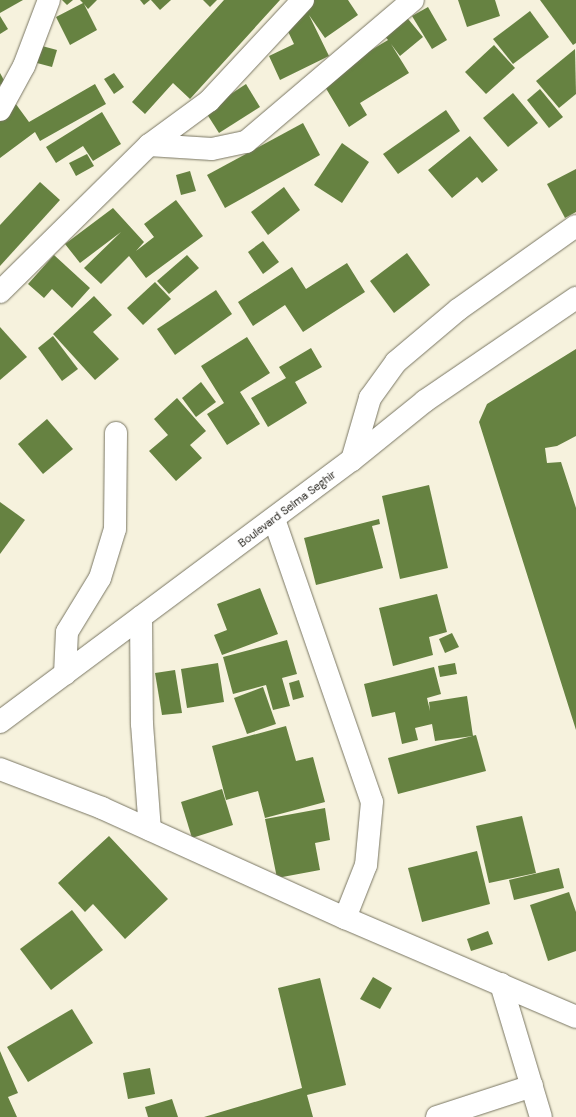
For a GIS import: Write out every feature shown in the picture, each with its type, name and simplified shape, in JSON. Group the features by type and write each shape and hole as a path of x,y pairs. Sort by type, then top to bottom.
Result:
{"street":[{"path":"0,110 24,66 49,0"},
{"path":"0,292 149,145 209,101 303,0"},
{"path":"149,145 212,149 246,142 412,0"},
{"path":"352,460 370,398 396,362 459,309 576,226"},
{"name":"Boulevard Selma Seghir","path":"0,722 274,519 352,460 425,401 576,298"},
{"path":"65,674 67,632 100,578 114,529 116,433"},
{"path":"274,519 372,802 366,865 345,918"},
{"path":"141,618 142,724 150,830"},
{"path":"0,769 150,830 345,918 576,1017"},
{"path":"501,984 541,1117"},
{"path":"437,1117 532,1086"}],"building":[{"path":"0,0 23,0 0,13"},
{"path":"62,0 73,0 67,5"},
{"path":"80,0 97,0 88,9 84,4 97,30 70,45 56,17 83,3"},
{"path":"140,0 150,0 144,5"},
{"path":"151,0 171,0 160,10"},
{"path":"203,0 217,0 210,7"},
{"path":"224,0 280,0 190,99 173,83 145,114 132,102"},
{"path":"301,0 348,0 358,15 325,38 309,15 329,56 280,80 269,56 294,44 284,23"},
{"path":"458,0 495,0 500,16 467,27"},
{"path":"540,0 576,0 576,43 573,45"},
{"path":"428,7 447,40 432,49 412,16"},
{"path":"530,11 549,37 513,64 493,39"},
{"path":"404,14 423,37 400,56 391,44 409,73 360,103 367,115 349,127 321,80 388,40 381,32"},
{"path":"0,16 8,29 0,34"},
{"path":"494,45 515,68 486,94 465,72"},
{"path":"42,46 57,50 52,67 37,63"},
{"path":"575,49 576,94 559,108 536,81"},
{"path":"0,73 5,82 0,85"},
{"path":"114,73 124,87 114,94 104,79"},
{"path":"95,84 106,104 40,141 35,132 0,158 0,103 10,96 29,122"},
{"path":"246,84 260,107 219,133 205,111"},
{"path":"540,89 563,117 549,128 527,100"},
{"path":"513,93 538,123 508,147 483,118"},
{"path":"446,110 460,131 398,174 383,154"},
{"path":"102,112 121,144 93,161 83,146 56,163 46,147"},
{"path":"303,123 320,155 225,208 207,175"},
{"path":"470,136 498,170 482,183 477,177 452,198 428,170"},
{"path":"342,143 369,162 342,203 314,185"},
{"path":"87,154 94,166 76,176 69,163"},
{"path":"576,169 576,212 565,218 547,184"},
{"path":"190,171 196,191 181,195 176,175"},
{"path":"40,182 60,200 0,266 0,225"},
{"path":"284,187 300,210 268,235 251,212"},
{"path":"176,200 203,236 146,278 129,256 101,284 84,268 121,232 80,263 65,244 113,208 144,242 136,251 154,237 144,224"},
{"path":"263,241 279,262 263,274 248,252"},
{"path":"407,253 430,285 394,313 370,281"},
{"path":"54,255 90,288 72,308 52,289 44,298 28,284"},
{"path":"187,255 199,268 169,294 157,281"},
{"path":"347,263 365,292 303,332 285,305 253,326 238,302 292,267 306,289"},
{"path":"155,282 171,299 143,325 127,308"},
{"path":"216,290 232,314 175,355 157,329"},
{"path":"94,296 112,315 93,332 119,359 95,380 53,334"},
{"path":"0,327 27,357 0,380"},
{"path":"53,336 78,369 62,381 38,348"},
{"path":"247,337 270,373 240,392 260,424 227,445 207,414 224,403 201,366"},
{"path":"311,348 322,367 295,382 307,403 268,427 251,398 286,378 279,367"},
{"path":"576,349 576,436 557,446 545,448 547,463 561,462 576,508 576,730 479,422 487,404"},
{"path":"201,382 216,402 196,417 182,398"},
{"path":"177,398 206,431 190,445 202,458 176,481 149,451 168,435 154,419"},
{"path":"47,419 73,449 43,474 18,444"},
{"path":"429,485 448,568 400,579 382,496"},
{"path":"0,502 25,520 0,554"},
{"path":"379,519 380,524 372,526 383,568 316,585 304,538"},
{"path":"260,588 278,634 222,655 214,635 227,630 217,604"},
{"path":"437,594 447,632 429,637 433,655 393,666 379,608"},
{"path":"452,633 459,647 445,653 439,639"},
{"path":"287,640 297,674 282,678 290,706 273,710 266,685 233,694 223,657"},
{"path":"218,663 224,702 187,708 181,669"},
{"path":"455,663 457,674 440,677 438,666"},
{"path":"434,667 441,694 427,698 430,711 429,702 467,696 473,736 435,741 432,724 415,728 418,740 402,744 395,712 372,717 364,684"},
{"path":"175,670 182,713 162,715 155,673"},
{"path":"299,680 304,697 293,700 289,683"},
{"path":"263,687 276,724 247,734 234,698"},
{"path":"286,726 296,761 313,757 325,802 265,818 258,791 226,800 212,746"},
{"path":"476,735 486,771 398,794 388,758"},
{"path":"222,789 233,825 192,838 181,802"},
{"path":"325,808 330,840 315,843 320,870 277,878 265,819"},
{"path":"522,816 536,873 489,883 476,826"},
{"path":"109,836 168,899 125,939 93,904 85,912 58,883"},
{"path":"477,851 490,904 422,922 408,868"},
{"path":"559,868 564,888 514,900 509,880"},
{"path":"569,892 576,912 576,951 548,961 530,905"},
{"path":"72,910 103,950 51,990 20,949"},
{"path":"488,931 493,944 471,951 467,939"},
{"path":"373,977 392,988 380,1009 360,999"},
{"path":"320,978 346,1085 307,1095 313,1117 204,1117 302,1088 278,988"},
{"path":"72,1009 93,1043 28,1082 7,1047"},
{"path":"0,1051 18,1093 8,1097 17,1117 0,1117"},
{"path":"150,1068 155,1094 128,1099 123,1073"},
{"path":"172,1099 178,1117 148,1117 145,1107"}]}
